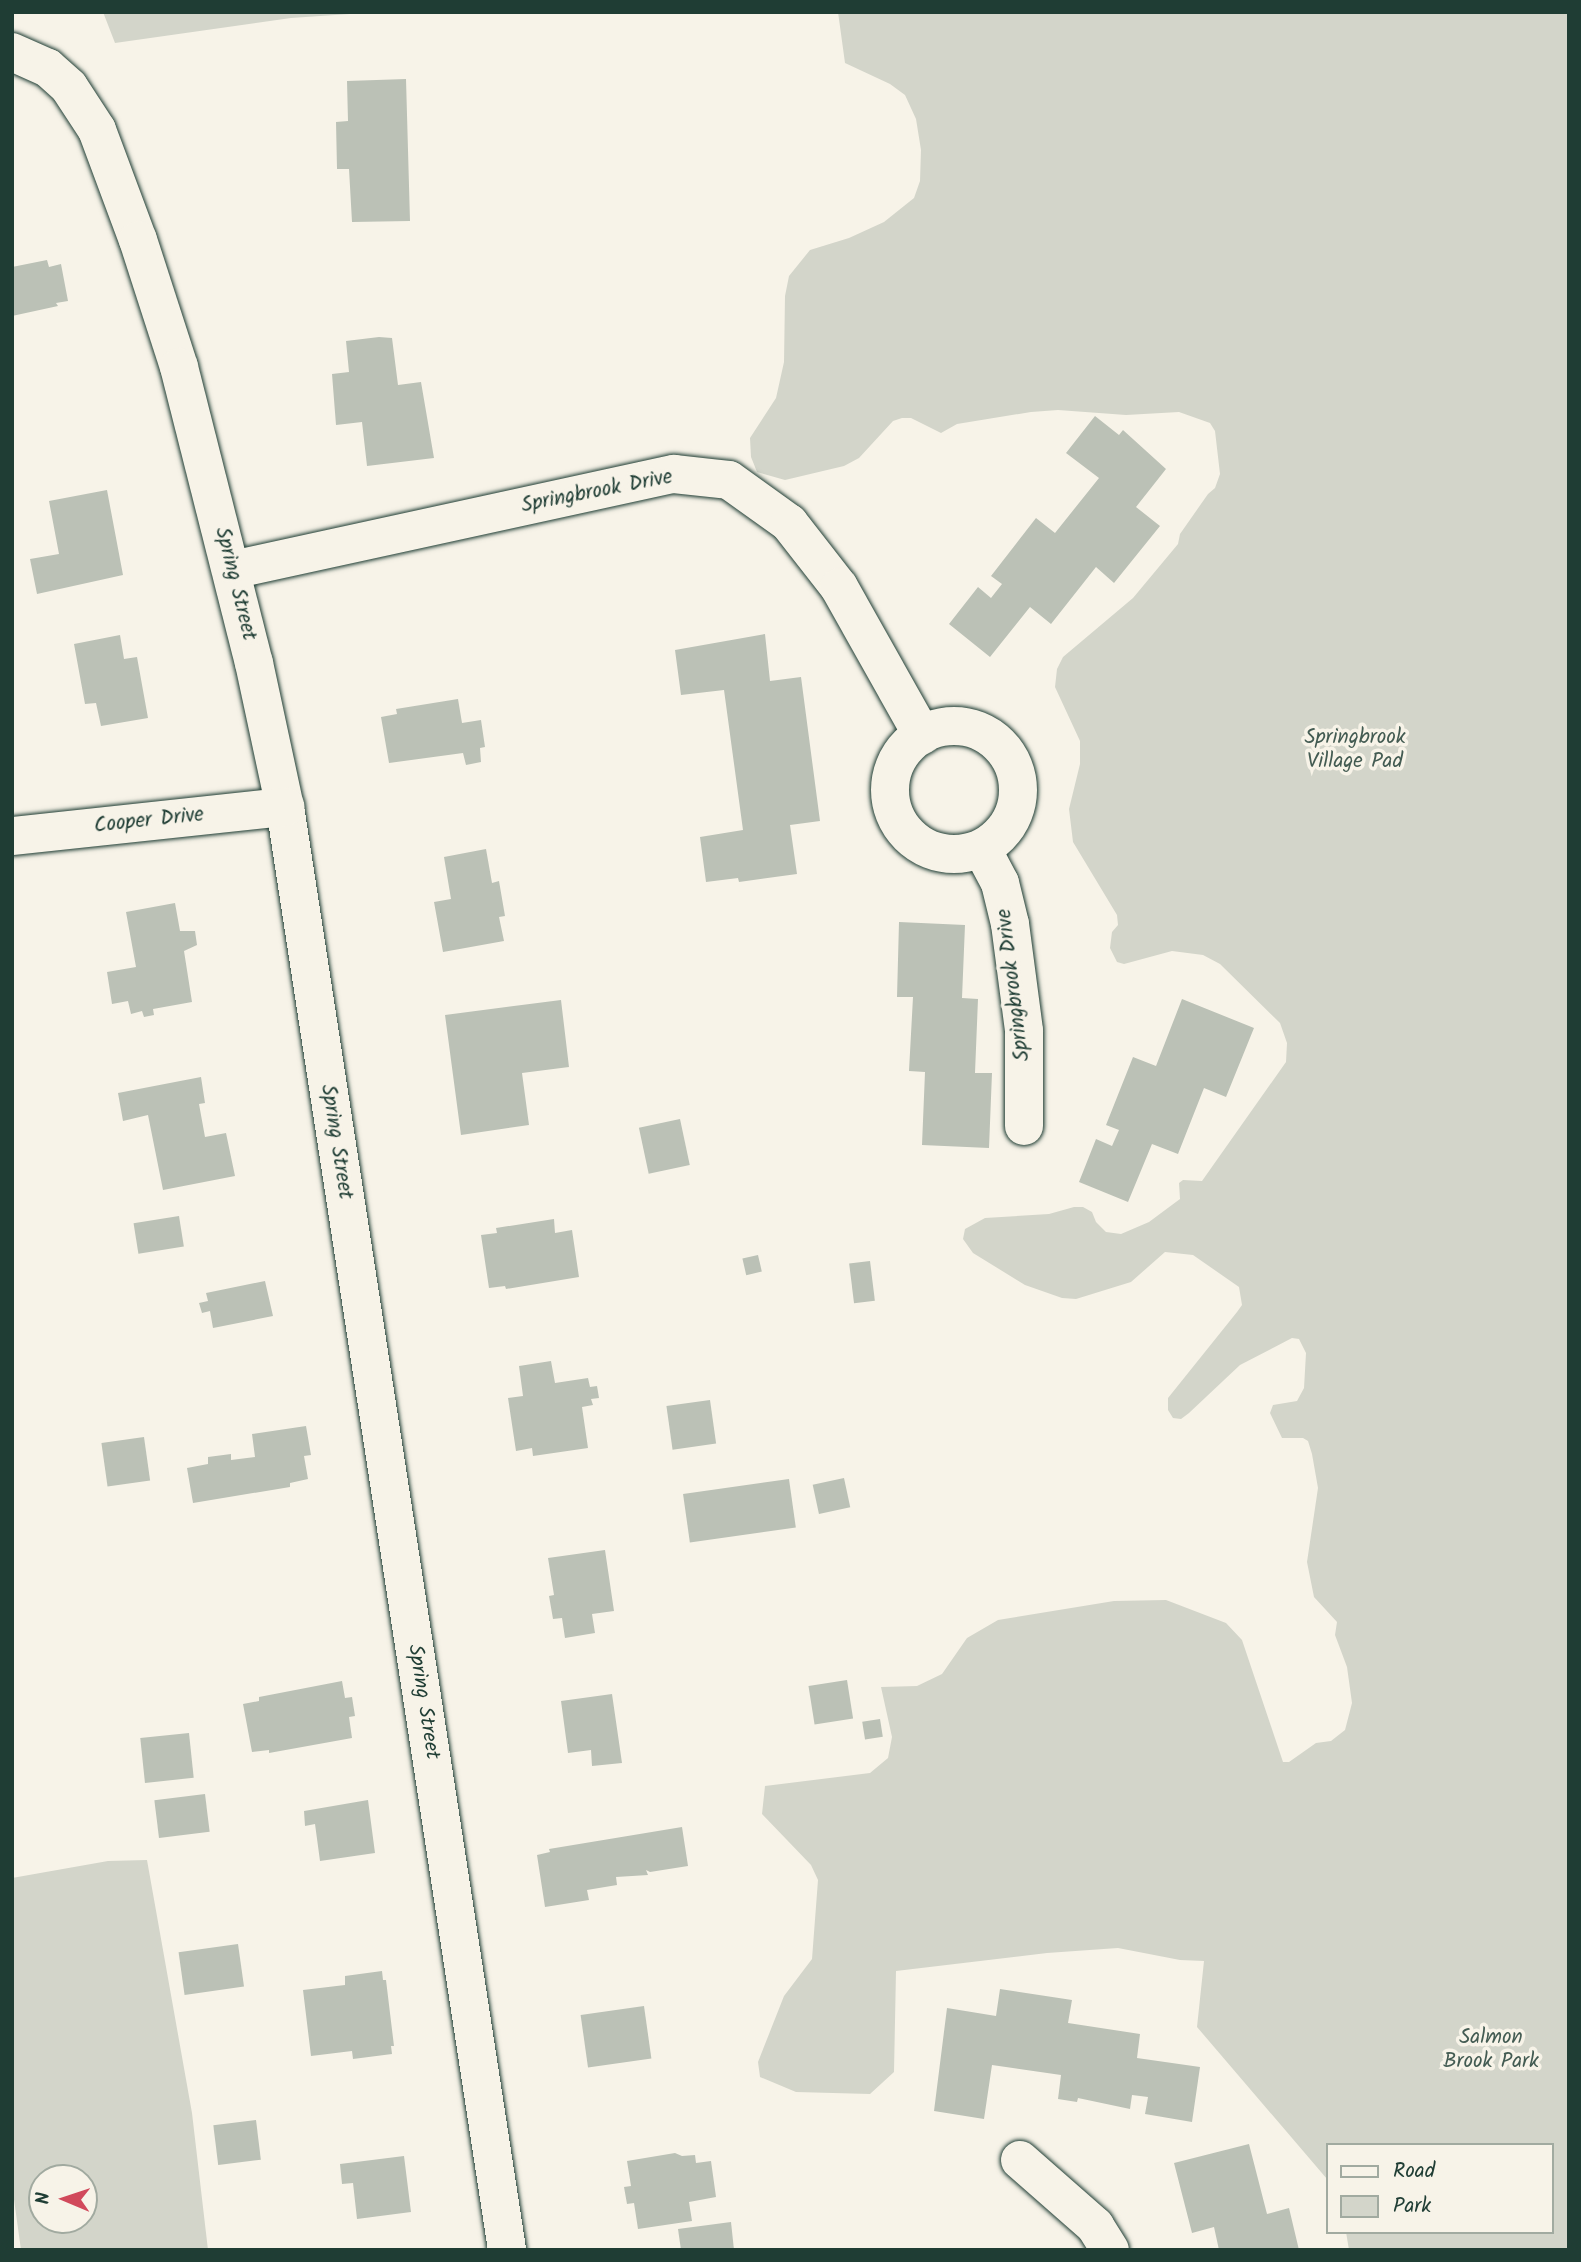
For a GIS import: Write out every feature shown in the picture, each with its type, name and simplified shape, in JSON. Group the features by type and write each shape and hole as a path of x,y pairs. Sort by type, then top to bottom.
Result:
{"street":[{"name":"Spring Street","path":"12,52 48,68 69,87 88,113 121,193 179,367 232,569 285,807 508,2250"},
{"name":"Springbrook Drive","path":"232,569 674,474 729,480 789,523 839,587 922,735"},
{"path":"958,726 979,730 997,742 1010,758 1018,778 1018,799 1012,820 999,836 982,849 961,854 930,849 904,831 894,813 890,792 893,771 902,752 922,735 937,728 958,726"},
{"name":"Cooper Drive","path":"12,836 285,807"},
{"name":"Springbrook Drive","path":"982,849 1000,883 1010,924 1024,1031 1024,1126"},
{"path":"1020,2160 1095,2226 1110,2250"}],"green space":[{"path":"103,12 379,12 291,18 115,43"},
{"path":"838,12 1569,12 1569,2250 1349,2250 1346,2234 1553,2234 1553,2143 1326,2143 1326,2178 1197,2027 1204,1961 1180,1960 1118,1948 1047,1953 896,1971 894,2072 870,2094 796,2092 760,2077 758,2062 784,1996 812,1959 818,1880 811,1865 762,1814 765,1786 870,1773 888,1758 892,1737 881,1687 917,1686 942,1674 967,1638 998,1620 1114,1601 1166,1600 1226,1623 1242,1640 1283,1762 1289,1762 1316,1743 1331,1741 1345,1730 1352,1703 1347,1667 1335,1635 1337,1622 1314,1597 1307,1562 1318,1488 1312,1454 1308,1441 1303,1438 1282,1438 1270,1413 1273,1405 1297,1401 1304,1388 1306,1353 1299,1339 1292,1338 1240,1365 1189,1413 1181,1419 1173,1418 1168,1410 1168,1398 1242,1305 1239,1287 1193,1255 1165,1252 1131,1282 1076,1299 1062,1298 1025,1285 973,1253 963,1239 965,1229 985,1218 1049,1214 1074,1207 1083,1207 1092,1212 1096,1222 1106,1232 1121,1234 1149,1222 1180,1199 1179,1183 1183,1180 1202,1181 1286,1062 1287,1043 1280,1023 1220,964 1203,955 1172,951 1124,964 1117,962 1110,948 1112,932 1118,925 1117,915 1073,842 1069,809 1080,764 1080,741 1055,687 1057,669 1063,657 1133,598 1178,544 1180,534 1215,488 1220,474 1215,431 1210,423 1179,412 1126,415 1058,410 1031,412 957,424 941,433 911,418 902,418 893,421 859,458 844,466 785,480 757,472 751,457 750,438 776,398 784,362 785,296 789,276 810,250 849,238 884,222 914,198 920,181 921,150 916,119 905,95 890,84 845,63"},
{"path":"147,1860 192,2113 208,2250 21,2250 12,2185 12,1878 108,1861"}],"building":[{"path":"406,79 410,221 352,222 349,169 337,169 336,122 348,121 347,81"},
{"path":"47,260 49,267 61,264 68,301 56,303 58,306 12,316 12,267"},
{"path":"392,338 398,385 421,382 434,458 367,466 362,422 336,425 332,374 349,372 346,341"},
{"path":"1095,416 1119,435 1123,430 1166,469 1136,507 1160,526 1114,583 1096,567 1051,624 1030,607 990,657 949,624 978,587 991,598 1002,584 991,576 1036,518 1055,533 1099,478 1066,453"},
{"path":"107,490 123,575 37,594 30,559 59,554 49,501"},
{"path":"765,634 770,681 801,677 820,821 790,825 797,874 739,882 738,878 706,882 700,837 743,830 724,690 681,695 675,650"},
{"path":"120,635 124,659 137,657 148,718 101,726 96,703 85,704 74,644"},
{"path":"458,699 462,723 481,720 485,747 480,748 481,762 466,765 463,753 389,763 381,717 397,714 396,709"},
{"path":"486,849 492,883 499,881 505,916 499,917 504,941 443,952 434,902 451,899 444,857"},
{"path":"175,903 180,931 195,931 197,945 184,951 192,1002 153,1009 154,1015 144,1017 142,1011 131,1014 128,1001 112,1004 107,972 136,967 126,912"},
{"path":"899,922 965,925 962,998 978,999 975,1073 992,1073 989,1148 922,1145 925,1072 909,1071 913,997 897,997"},
{"path":"1182,999 1254,1028 1226,1097 1204,1088 1178,1154 1152,1144 1128,1202 1079,1182 1096,1139 1112,1146 1119,1130 1106,1125 1133,1057 1156,1066"},
{"path":"561,1000 569,1067 522,1073 529,1125 461,1135 445,1015"},
{"path":"201,1077 205,1103 199,1104 205,1137 226,1133 235,1176 163,1190 148,1115 123,1121 118,1093"},
{"path":"680,1119 690,1165 649,1174 639,1128"},
{"path":"179,1216 184,1247 138,1254 134,1223"},
{"path":"554,1219 555,1233 572,1230 579,1277 506,1289 505,1286 489,1288 481,1235 497,1233 496,1228"},
{"path":"758,1255 762,1272 746,1275 742,1259"},
{"path":"870,1261 875,1301 854,1303 849,1264"},
{"path":"265,1281 273,1316 213,1328 210,1311 202,1313 199,1303 208,1301 206,1293"},
{"path":"551,1361 555,1383 588,1378 590,1387 597,1386 599,1398 591,1399 593,1405 582,1407 588,1448 533,1456 532,1448 516,1451 508,1398 523,1396 519,1366"},
{"path":"710,1400 716,1444 673,1450 666,1406"},
{"path":"306,1426 311,1455 304,1456 308,1479 290,1483 290,1487 193,1503 187,1468 208,1464 208,1457 231,1454 231,1460 255,1457 252,1434"},
{"path":"144,1437 150,1481 108,1487 101,1443"},
{"path":"844,1478 850,1507 819,1514 813,1485"},
{"path":"789,1479 796,1528 690,1542 683,1494"},
{"path":"605,1550 614,1611 592,1614 595,1633 565,1638 562,1618 553,1619 549,1596 554,1595 548,1558"},
{"path":"847,1680 853,1719 815,1725 808,1686"},
{"path":"342,1681 345,1698 352,1697 355,1716 349,1717 352,1738 269,1753 269,1750 252,1752 243,1704 259,1701 259,1697"},
{"path":"612,1694 622,1763 592,1766 591,1750 568,1753 561,1701"},
{"path":"880,1719 883,1737 865,1740 862,1722"},
{"path":"189,1733 194,1778 145,1783 140,1738"},
{"path":"205,1794 210,1832 159,1838 154,1800"},
{"path":"368,1800 375,1853 320,1861 315,1824 305,1826 304,1811"},
{"path":"682,1827 688,1866 650,1872 646,1870 648,1875 616,1877 617,1885 587,1890 589,1900 545,1907 537,1855 550,1852 549,1849"},
{"path":"238,1944 244,1987 185,1995 179,1952"},
{"path":"382,1971 383,1980 386,1980 394,2046 391,2046 392,2054 353,2059 352,2051 311,2056 303,1990 345,1985 345,1976"},
{"path":"1000,1989 1072,2000 1068,2023 1140,2034 1137,2058 1200,2067 1192,2122 1145,2114 1148,2097 1132,2095 1130,2109 1078,2098 1077,2102 1058,2099 1061,2075 992,2065 984,2119 934,2111 947,2008 996,2016"},
{"path":"644,2006 651,2058 588,2067 581,2015"},
{"path":"256,2120 261,2160 218,2165 213,2125"},
{"path":"1249,2144 1267,2214 1289,2208 1299,2250 1219,2250 1214,2227 1192,2233 1174,2163"},
{"path":"675,2153 682,2156 695,2155 696,2163 711,2161 716,2197 689,2202 692,2221 638,2229 634,2203 627,2204 624,2187 631,2186 627,2161"},
{"path":"404,2156 411,2212 357,2219 353,2183 342,2184 340,2164"},
{"path":"731,2222 734,2250 681,2250 678,2229"}],"park label":[{"name":"Springbrook Village Pad","path":"1355,750"},
{"name":"Salmon Brook Park","path":"1491,2050"}]}
